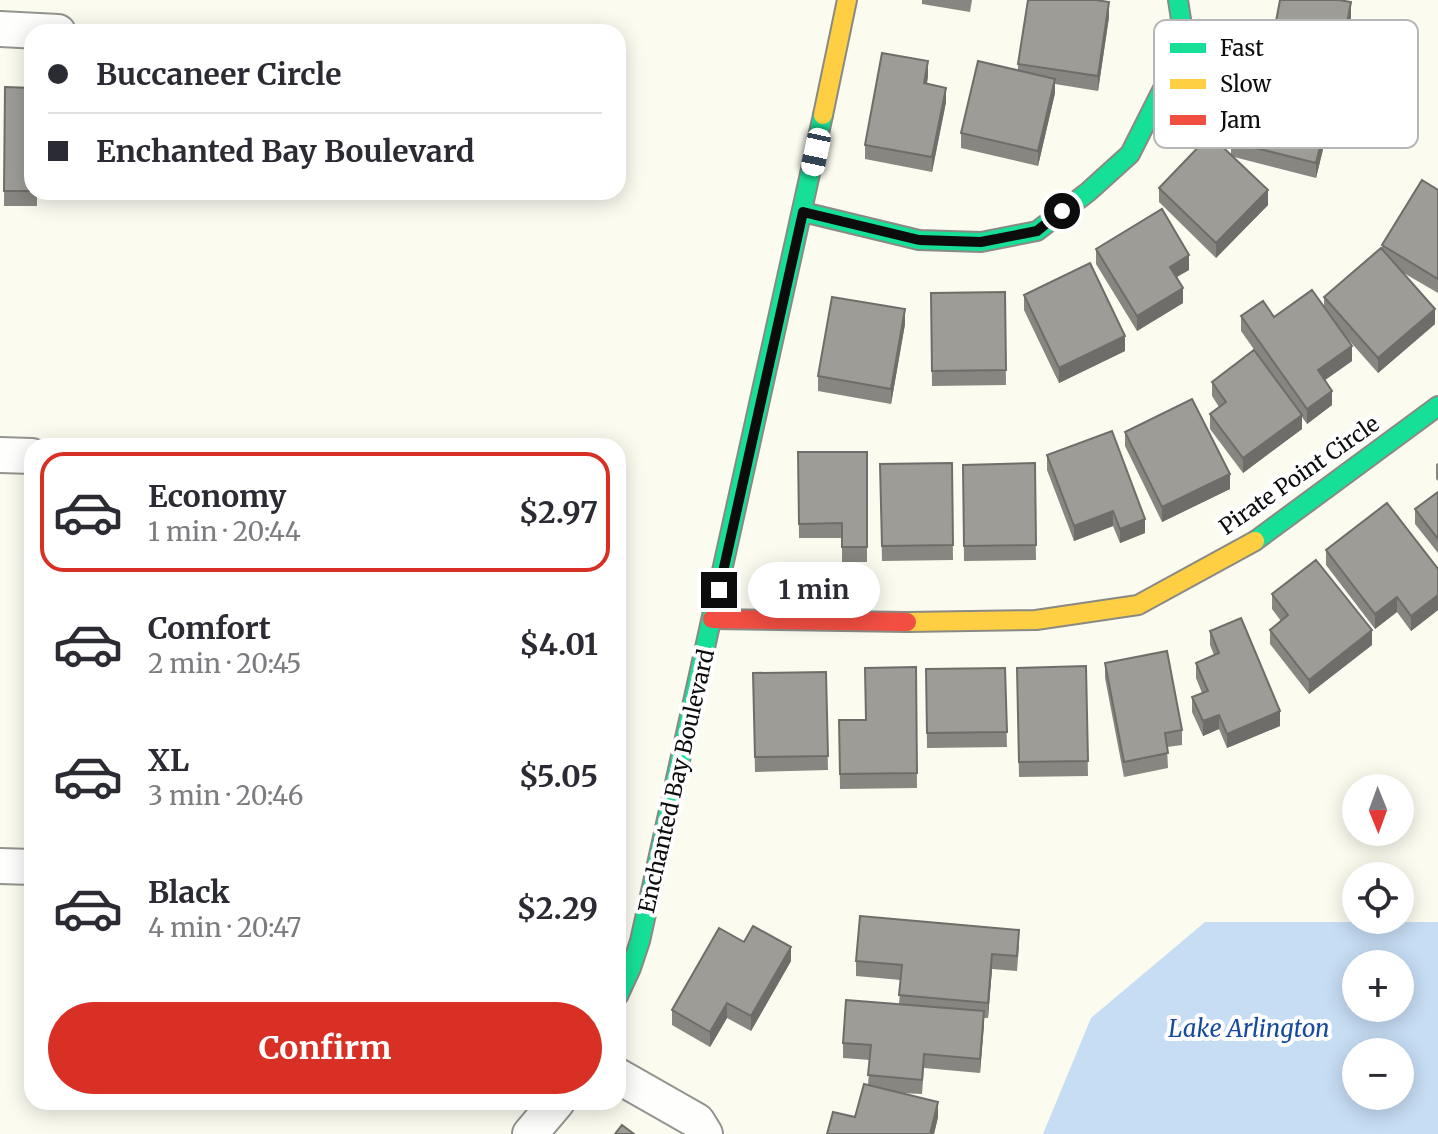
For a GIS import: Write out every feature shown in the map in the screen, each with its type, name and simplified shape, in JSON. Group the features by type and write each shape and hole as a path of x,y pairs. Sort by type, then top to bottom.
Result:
{"street":[{"name":"Enchanted Bay Boulevard","path":"626,979 640,941 803,212 847,0"},
{"path":"1178,0 1181,20"},
{"path":"0,29 24,30"},
{"path":"803,212 919,240 981,242 1037,231 1088,192 1130,154 1154,106"},
{"name":"Pirate Point Circle","path":"712,619 1036,620 1138,605 1256,540 1438,406"},
{"path":"0,455 24,456"},
{"path":"0,866 24,867"},
{"path":"626,1081 697,1121 705,1134"},
{"path":"530,1134 550,1110"}],"water":[{"name":"Lake Arlington","path":"1205,922 1342,922 1342,934 1414,934 1414,922 1438,922 1438,1134 1043,1134 1091,1018"}],"building":[{"path":"1028,0 1109,2 1098,76 1018,64"},
{"path":"1280,0 1351,2 1348,20 1276,20"},
{"path":"882,53 928,61 924,83 946,88 932,157 865,145"},
{"path":"978,61 1055,79 1038,151 961,133"},
{"path":"5,87 24,88 24,191 4,191"},
{"path":"1197,148 1224,148 1268,190 1216,243 1159,188"},
{"path":"1255,148 1320,148 1316,163"},
{"path":"1422,180 1438,190 1438,279 1382,245"},
{"path":"1162,209 1189,255 1170,267 1183,288 1137,316 1096,249"},
{"path":"1381,248 1435,309 1378,358 1324,297"},
{"path":"1090,263 1125,336 1059,368 1024,295"},
{"path":"1312,290 1352,346 1318,370 1332,391 1307,409 1241,316 1263,301 1274,317"},
{"path":"1005,292 1006,370 932,371 931,293"},
{"path":"832,297 905,309 891,389 818,376"},
{"path":"1254,350 1302,415 1243,458 1210,414 1226,402 1212,382"},
{"path":"1192,399 1230,474 1162,507 1125,432"},
{"path":"1112,431 1145,519 1120,529 1113,511 1074,526 1047,455"},
{"path":"798,452 867,452 867,547 842,547 842,523 799,524"},
{"path":"952,463 953,545 882,546 880,464"},
{"path":"1035,463 1036,545 964,546 963,465"},
{"path":"1438,492 1438,539 1415,509"},
{"path":"1387,503 1438,569 1438,595 1411,616 1397,597 1375,614 1326,550"},
{"path":"1316,560 1372,630 1309,680 1270,630 1288,615 1272,594"},
{"path":"1241,618 1280,711 1227,734 1219,715 1203,721 1192,697 1208,691 1196,663 1219,653 1210,631"},
{"path":"1167,651 1182,730 1165,733 1168,753 1124,762 1105,663"},
{"path":"1086,666 1088,761 1019,762 1017,668"},
{"path":"916,667 917,773 840,774 839,720 866,720 865,668"},
{"path":"1005,668 1007,732 927,733 926,669"},
{"path":"826,672 828,756 755,757 753,673"},
{"path":"860,916 1019,930 1017,956 992,954 988,1003 899,995 902,965 856,961"},
{"path":"753,926 791,947 751,1016 727,1003 710,1032 672,1010 719,928 744,942"},
{"path":"846,1000 984,1011 980,1059 924,1054 922,1080 868,1075 871,1045 843,1043"},
{"path":"864,1084 938,1102 930,1134 827,1134 833,1112 855,1117"},
{"path":"622,1125 634,1134 615,1134"}],"traffic: fast":[{"path":"1178,0 1181,20"},
{"path":"803,212 919,240 981,242 1037,231 1088,192 1130,154 1154,106"},
{"path":"626,979 640,941 823,115"},
{"path":"1255,541 1438,406"}],"traffic: slow":[{"path":"823,115 847,0"},
{"path":"907,622 1036,620 1138,605 1255,541"}],"traffic: jam":[{"path":"712,619 907,622"}],"route":[{"path":"719,590 803,212 919,240 981,242 1037,231 1062,211"}]}
